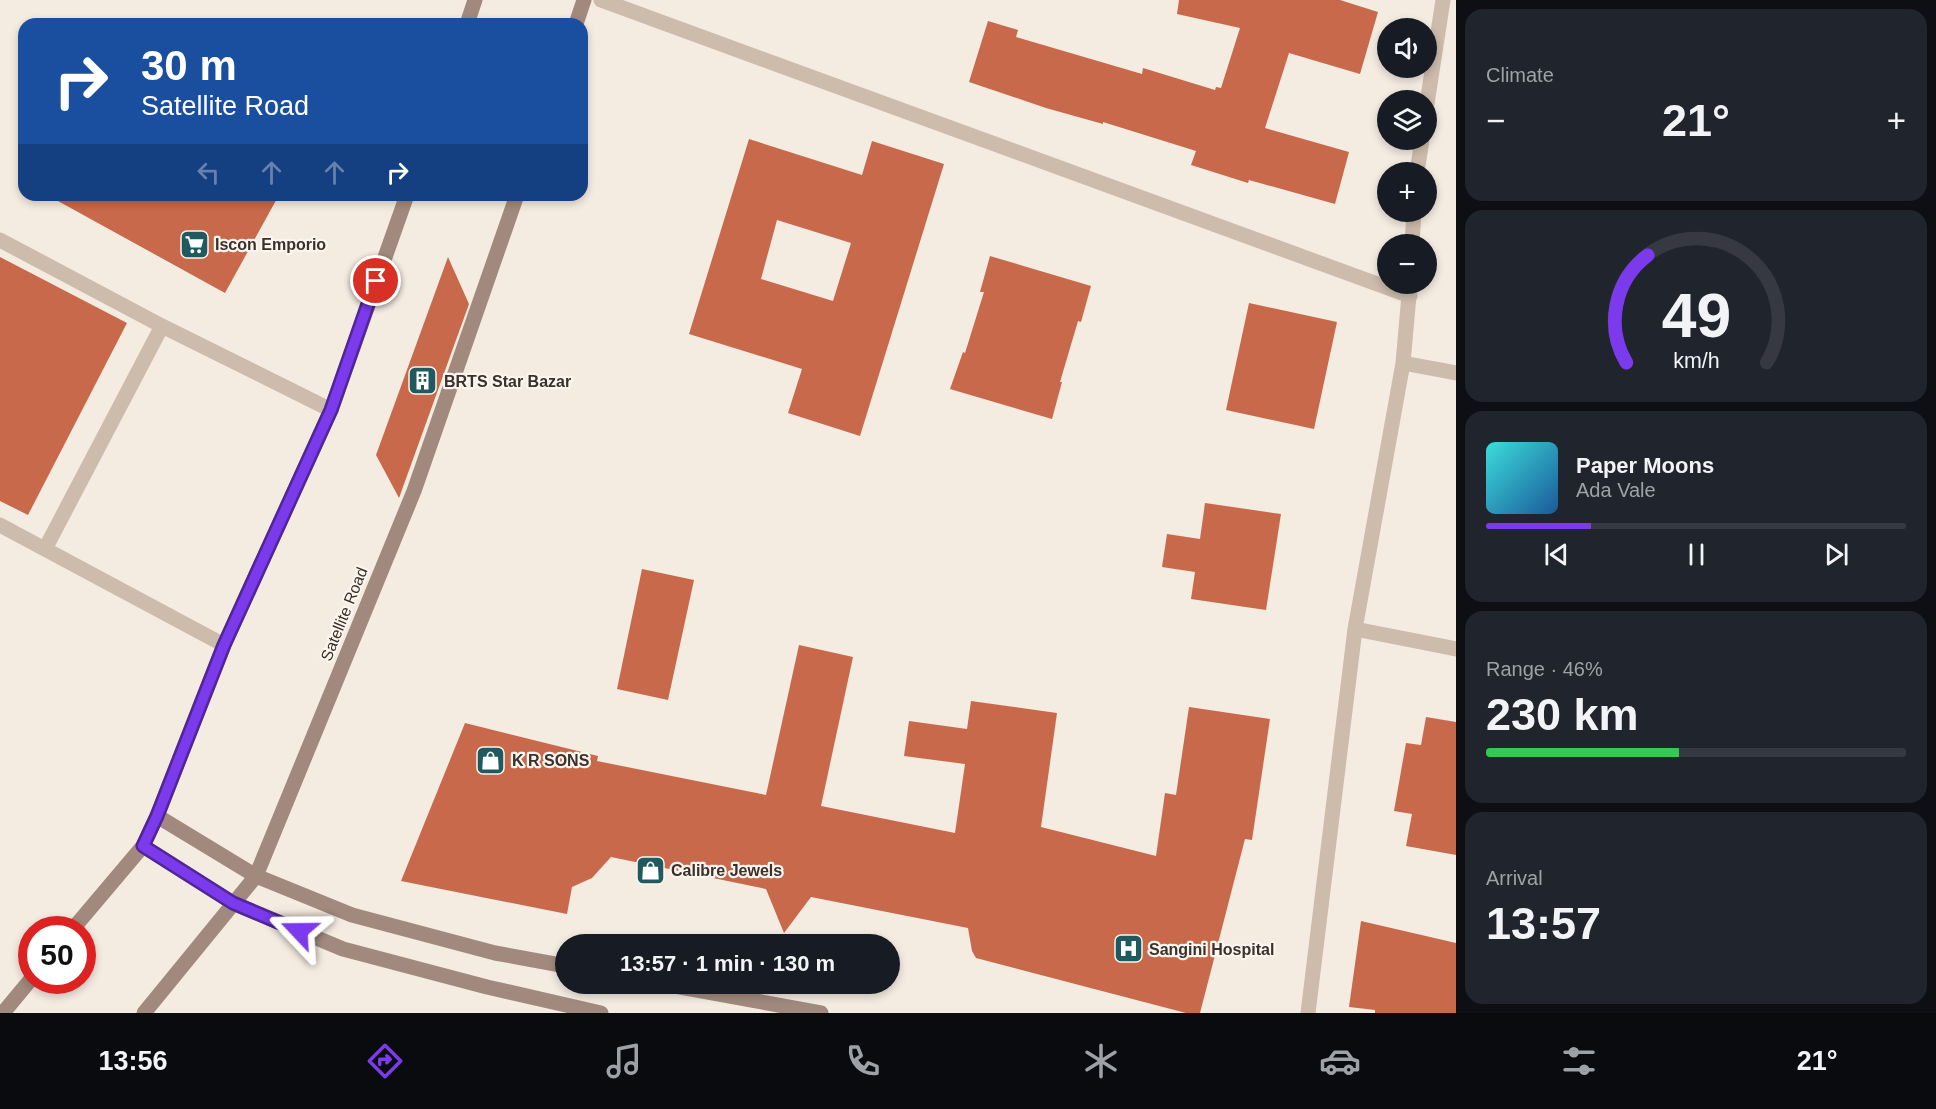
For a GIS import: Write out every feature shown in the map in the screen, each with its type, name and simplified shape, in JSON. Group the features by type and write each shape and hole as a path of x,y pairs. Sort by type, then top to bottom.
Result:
{"main road":[{"path":"468,18 475,0"},
{"path":"578,18 584,0"},
{"path":"84,916 143,846 157,816 224,645 331,410 404,201"},
{"name":"Satellite Road","path":"144,1013 256,876 414,491 514,201"},
{"path":"157,816 256,876 352,915 495,952 555,964"},
{"path":"143,846 233,903 343,949 487,987 601,1013"},
{"path":"3,1013 19,994"},
{"path":"718,994 820,1013"}],"street":[{"path":"601,0 1377,278"},
{"path":"1429,90 1443,0"},
{"path":"0,240 162,326 331,410"},
{"path":"1308,1013 1355,629 1403,363 1410,294"},
{"path":"45,549 162,326"},
{"path":"1403,363 1456,373"},
{"path":"0,525 224,645"},
{"path":"1355,629 1456,649"}],"building":[{"path":"1179,0 1340,0 1378,12 1360,74 1289,53 1265,128 1349,152 1335,204 1249,180 1248,183 1191,165 1196,151 1103,122 1103,124 1046,108 969,82 988,21 1018,30 1016,37 1142,74 1143,68 1215,90 1216,87 1221,88 1240,28 1177,14"},
{"path":"749,139 862,175 872,141 944,164 860,436 788,413 802,369 689,334","holes":["777,220 851,243 833,301 761,279"]},
{"name":"Iscon Emporio","path":"58,201 276,201 225,293"},
{"path":"990,256 1091,286 1060,382 1062,382 1052,419 950,389 963,352 965,353 984,292 980,292"},
{"path":"0,257 127,323 28,515 0,501"},
{"name":"BRTS Star Bazar","path":"448,257 469,304 399,498 376,455"},
{"path":"1249,303 1337,322 1314,429 1226,410"},
{"path":"1205,503 1281,514 1266,610 1191,599 1195,572 1162,567 1167,534 1200,539"},
{"path":"642,569 694,580 668,700 617,689"},
{"path":"799,645 853,657 821,806 955,833 965,764 904,756 909,721 967,729 971,701 1057,713 1041,827 1156,856 1165,793 1176,795 1189,707 1270,719 1252,840 1245,839 1200,1013 1186,1013 976,958 972,951 968,928 811,897 784,933 766,889 611,857 592,878 572,887 567,914 401,881 465,723 598,756 597,761 766,795"},
{"path":"1426,717 1456,722 1456,855 1406,846 1412,814 1394,811 1406,743 1421,745"},
{"path":"1361,921 1456,943 1456,1013 1375,1013 1375,1010 1349,1007"}],"place":[{"name":"Iscon Emporio","path":"194,244"},
{"name":"BRTS Star Bazar","path":"423,381"},
{"name":"K R SONS","path":"491,760"},
{"name":"Calibre Jewels","path":"650,870"},
{"name":"Sangini Hospital","path":"1128,949"}],"route":[{"path":"299,931 233,903 143,846 224,645 331,410 376,281"}]}
